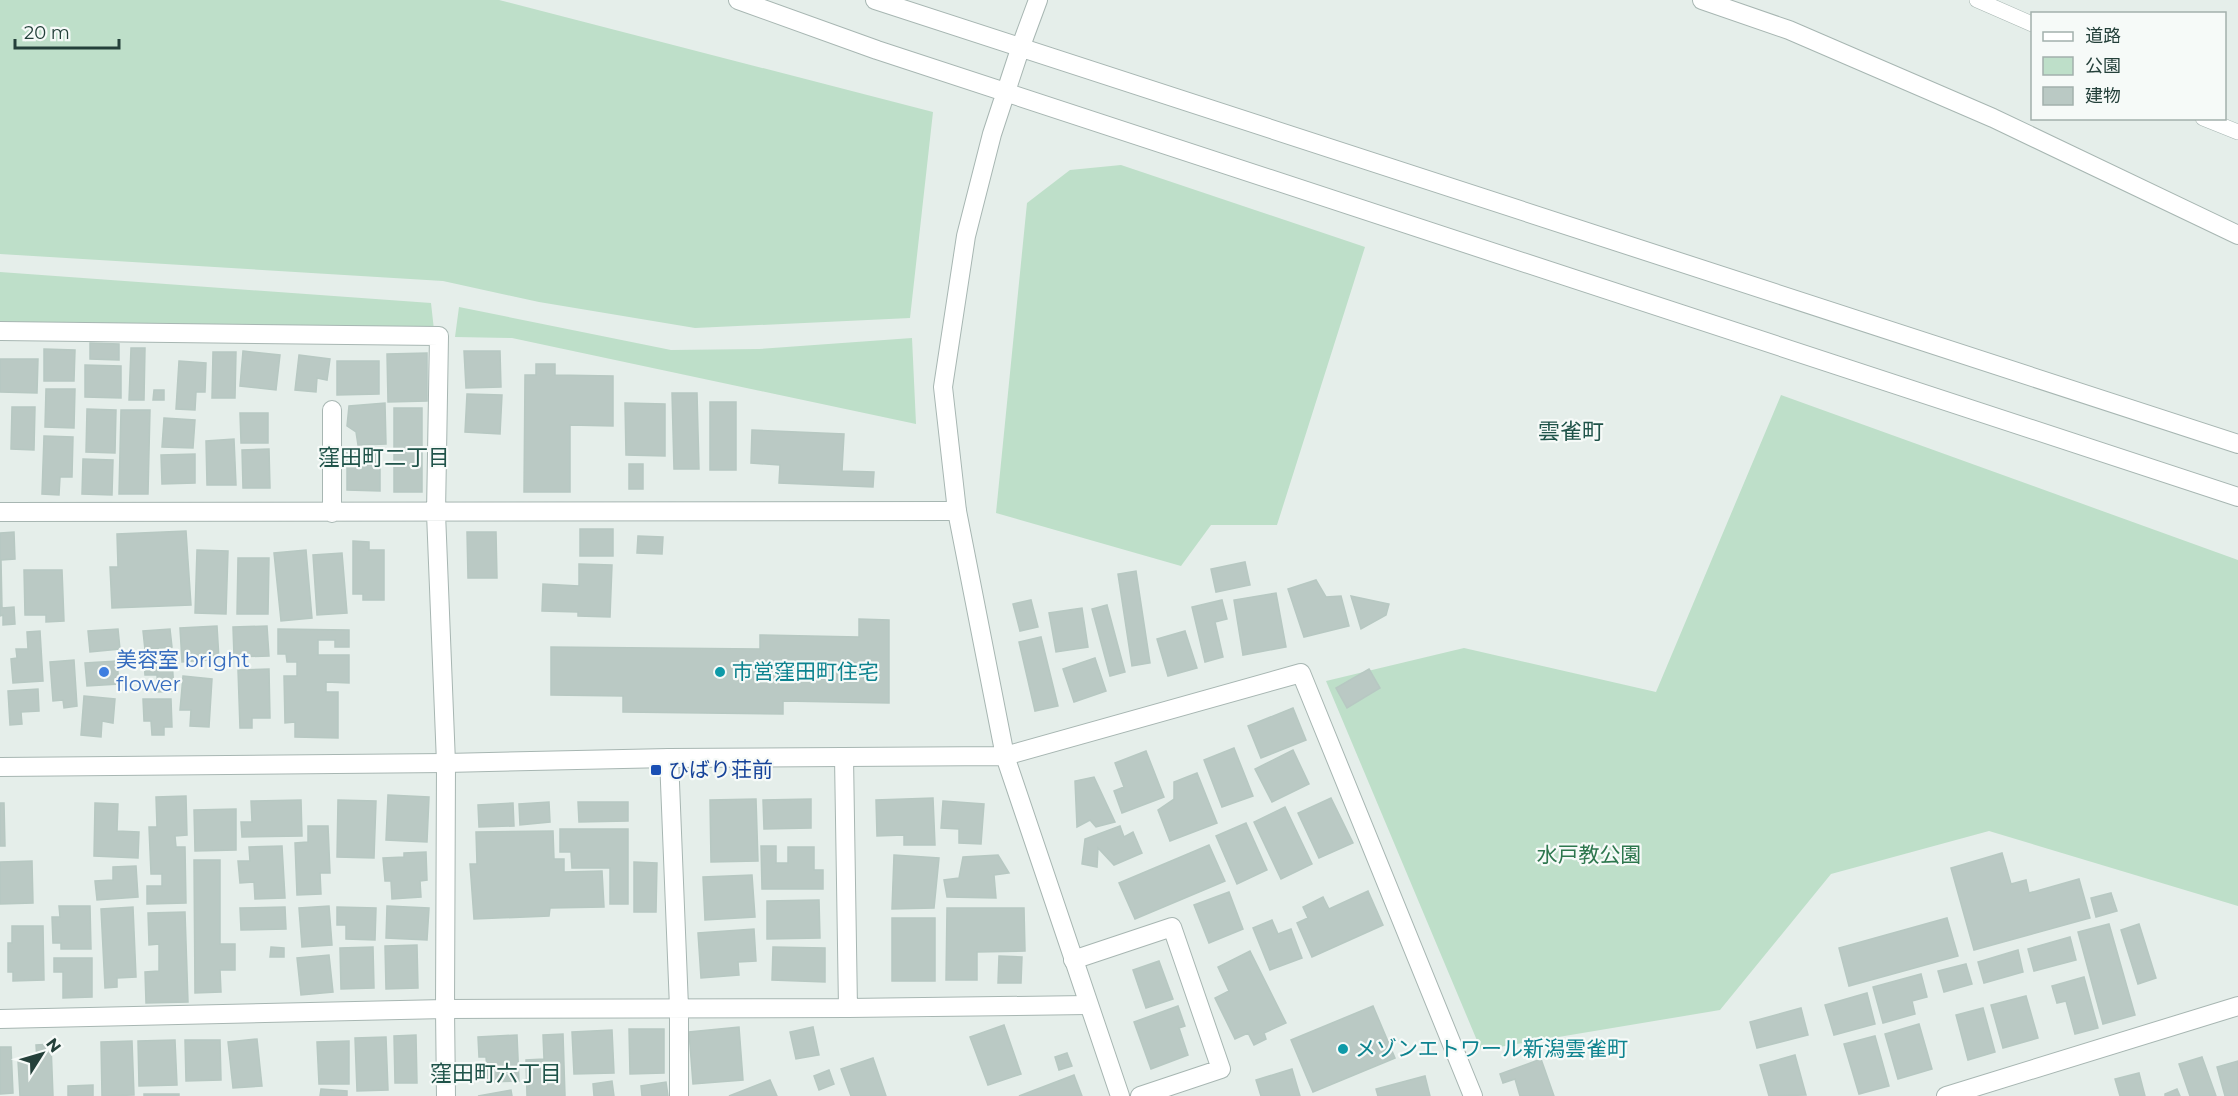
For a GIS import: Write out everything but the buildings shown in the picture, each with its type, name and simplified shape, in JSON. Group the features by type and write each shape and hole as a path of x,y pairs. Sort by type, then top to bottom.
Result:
{"street":[{"path":"738,0 877,50 2238,497"},
{"path":"874,0 2238,444"},
{"path":"1038,0 1005,92 966,236 943,387 957,511 1005,756 1072,960 1120,1096"},
{"path":"1702,0 1789,30 1994,118 2238,234"},
{"path":"0,331 439,336 436,513 446,763 444,1009 446,1096"},
{"path":"332,410 332,513"},
{"path":"0,512 957,511"},
{"path":"0,767 1005,756 1301,673 1473,1096"},
{"path":"844,757 848,1008"},
{"path":"669,758 679,1007 679,1096"},
{"path":"1072,960 1172,927 1221,1069 1140,1096"},
{"path":"0,1019 444,1009 1088,1005"},
{"path":"1946,1096 2238,1006"}],"lane":[{"path":"1977,0 2031,24"},
{"path":"2208,120 2238,132"}],"green space":[{"path":"0,0 499,0 933,112 910,318 695,328 539,302 443,281 0,254"},
{"path":"1121,165 1365,247 1277,525 1211,525 1181,566 996,513 1027,203 1070,170"},
{"path":"0,272 431,303 434,330 0,324"},
{"path":"459,307 671,350 759,349 912,338 916,424 512,338 455,337"},
{"name":"水戸教公園","path":"1781,395 2238,560 2238,906 1989,831 1831,874 1720,1010 1481,1050 1326,681 1464,648 1656,692"}],"place":[{"name":"美容室 bright flower","path":"104,672"},
{"name":"市営窪田町住宅","path":"720,672"},
{"name":"ひばり荘前","path":"656,770"},
{"name":"メゾンエトワール新潟雲雀町","path":"1343,1049"}],"district":[{"name":"雲雀町","path":"1571,431"},
{"name":"窪田町二丁目","path":"384,457"},
{"name":"窪田町六丁目","path":"496,1073"}]}
